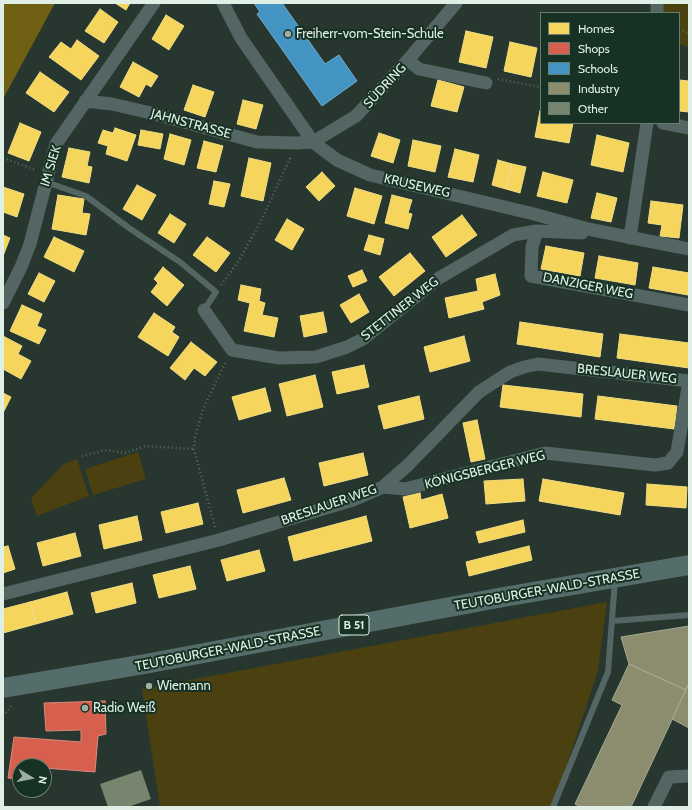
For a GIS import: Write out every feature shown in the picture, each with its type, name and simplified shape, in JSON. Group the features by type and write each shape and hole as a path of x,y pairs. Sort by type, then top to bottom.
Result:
{"main road":[{"name":"TEUTOBURGER-WALD-STRASSE","path":"9,695 153,663 490,600 689,565"}],"street":[{"name":"IM SIEK","path":"3,303 21,267 30,244 56,144 154,3"},
{"name":"KRUSEWEG","path":"223,3 241,38 313,142 337,160 370,175 534,214 588,229 689,249"},
{"name":"SÜDRING","path":"296,144 313,142 356,116 408,60 456,3"},
{"path":"408,60 419,69 486,83"},
{"name":"JAHNSTRASSE","path":"85,102 112,104 148,112 257,142 296,144"},
{"path":"630,238 647,124"},
{"path":"668,124 689,128"},
{"path":"537,231 583,233 588,229"},
{"name":"STETTINER WEG","path":"232,350 279,358 316,357 346,347 363,339 439,278 513,234 537,231"},
{"name":"DANZIGER WEG","path":"537,231 532,247 531,276 689,305"},
{"path":"204,310 232,350"},
{"name":"BRESLAUER WEG","path":"3,594 219,540 353,500 383,487 408,465 479,392 510,372 538,364 689,381"},
{"name":"KÖNIGSBERGER WEG","path":"383,487 405,490 545,453 655,466 668,463 677,452 689,381"},
{"path":"654,807 669,777 689,776"}],"lane":[{"path":"47,178 86,196 129,228 180,262 216,292 204,310"},
{"path":"553,807 608,672 615,578"},
{"path":"612,621 689,616"}],"path":[{"path":"680,30 689,34"},
{"path":"486,83 496,79 540,87"},
{"path":"216,292 238,262 261,221 296,144"},
{"path":"3,158 47,178"},
{"path":"219,540 194,448 195,437 203,408 232,350"},
{"path":"82,456 105,450 126,453 145,446 194,448"},
{"path":"3,716 9,695"}],"shaded area":[{"path":"3,3 55,3 3,99"},
{"path":"663,3 687,3 689,10 689,47 680,44 680,12 662,12"},
{"path":"138,452 146,479 93,495 85,469"},
{"path":"77,459 89,496 37,516 31,498 64,464"},
{"path":"607,602 598,671 553,807 160,807 142,689"}],"building: Homes":[{"path":"115,3 130,3 126,10"},
{"path":"100,9 118,22 104,43 85,31"},
{"path":"166,15 184,26 169,50 152,39"},
{"path":"466,31 493,37 486,68 459,62"},
{"path":"77,40 99,56 81,80 49,57 61,42 71,49"},
{"path":"510,42 537,48 531,77 504,71"},
{"path":"133,62 158,76 151,87 146,84 139,97 120,87"},
{"path":"40,72 69,92 54,112 26,93"},
{"path":"438,80 464,87 457,112 431,106"},
{"path":"680,80 689,81 689,112 680,111"},
{"path":"193,85 214,92 205,117 184,110"},
{"path":"243,100 263,105 256,129 237,124"},
{"path":"540,111 540,124 573,124 569,143 535,137"},
{"path":"20,123 41,132 29,161 8,153"},
{"path":"115,128 136,135 127,161 106,154 108,146 98,143 103,130 113,133"},
{"path":"141,130 163,134 160,149 138,145"},
{"path":"379,133 400,140 393,163 371,156"},
{"path":"170,134 191,140 184,165 164,159"},
{"path":"597,135 629,143 623,172 591,165"},
{"path":"413,140 441,146 435,172 408,166"},
{"path":"204,141 223,146 216,172 197,168"},
{"path":"69,148 90,152 87,166 92,167 89,183 62,177"},
{"path":"455,149 479,155 473,182 448,177"},
{"path":"249,158 271,163 263,201 241,196"},
{"path":"498,160 512,164 506,189 492,185"},
{"path":"512,164 526,167 520,193 506,189"},
{"path":"322,172 335,186 319,201 306,187"},
{"path":"543,172 573,180 567,203 537,196"},
{"path":"214,181 230,184 224,207 209,204"},
{"path":"137,185 156,195 142,220 123,209"},
{"path":"3,187 24,194 17,217 3,212"},
{"path":"355,188 382,196 374,224 347,216"},
{"path":"597,193 617,198 611,222 591,218"},
{"path":"58,195 84,199 82,213 90,214 86,235 52,229"},
{"path":"392,195 412,200 408,213 412,214 408,229 385,223"},
{"path":"651,201 683,205 679,238 660,236 662,225 648,223"},
{"path":"170,214 186,224 174,243 158,233"},
{"path":"462,215 477,235 446,257 432,237"},
{"path":"287,219 304,229 292,250 275,240"},
{"path":"3,235 10,238 3,256"},
{"path":"369,235 384,239 380,255 364,250"},
{"path":"54,237 84,251 74,272 44,257"},
{"path":"207,237 230,253 216,272 193,255"},
{"path":"546,246 584,253 580,276 541,269"},
{"path":"410,253 425,271 394,296 379,277"},
{"path":"599,256 638,263 635,285 595,278"},
{"path":"163,267 184,285 167,306 151,292 158,283 154,279"},
{"path":"653,267 689,273 688,295 649,288"},
{"path":"362,270 367,281 353,287 348,276"},
{"path":"39,273 55,281 44,302 28,294"},
{"path":"495,274 500,295 482,302 484,309 449,318 445,298 478,291 476,279"},
{"path":"241,285 261,289 259,301 265,303 262,315 278,318 274,337 244,331 250,303 238,300"},
{"path":"359,294 369,312 351,323 340,305"},
{"path":"22,305 42,314 37,326 46,330 39,344 10,331"},
{"path":"323,312 327,332 304,337 300,316"},
{"path":"154,313 175,327 172,332 179,337 168,356 138,337"},
{"path":"520,322 603,334 600,357 517,344"},
{"path":"620,334 689,343 689,368 617,358"},
{"path":"3,336 22,346 18,354 31,361 21,379 3,369"},
{"path":"464,336 470,361 430,372 424,347"},
{"path":"191,342 217,362 205,376 194,368 185,380 170,368"},
{"path":"364,365 369,387 337,394 332,372"},
{"path":"315,375 323,407 287,416 279,384"},
{"path":"503,385 583,394 581,417 500,407"},
{"path":"265,388 271,411 239,420 232,397"},
{"path":"3,393 11,397 3,413"},
{"path":"419,396 424,419 384,429 378,406"},
{"path":"598,396 677,406 674,429 595,419"},
{"path":"477,420 485,459 471,462 463,423"},
{"path":"363,453 368,475 324,486 319,463"},
{"path":"284,478 291,500 243,513 237,490"},
{"path":"523,479 525,501 486,504 484,481"},
{"path":"543,479 624,493 620,515 539,501"},
{"path":"647,484 687,487 686,508 646,505"},
{"path":"420,493 421,500 442,494 448,518 410,528 403,497"},
{"path":"198,503 203,524 166,533 161,512"},
{"path":"137,516 142,540 104,549 99,525"},
{"path":"366,516 372,541 294,561 288,537"},
{"path":"523,520 525,532 479,543 476,532"},
{"path":"75,533 81,556 43,566 37,543"},
{"path":"8,546 15,569 3,573 3,547"},
{"path":"529,546 532,560 469,576 466,562"},
{"path":"259,550 265,571 227,581 221,560"},
{"path":"190,566 196,589 159,598 153,575"},
{"path":"132,583 136,603 96,613 91,593"},
{"path":"67,592 73,614 36,624 30,602"},
{"path":"30,602 36,624 3,633 3,609"}],"building: Shops":[{"path":"105,701 106,734 98,736 95,772 52,769 52,758 12,758 12,778 8,778 14,737 81,742 81,730 46,731 44,703"}],"building: Schools":[{"name":"Freiherr-vom-Stein-Schule","path":"254,3 282,3 325,64 339,55 357,81 322,106 257,14 260,12"}],"building: Industry":[{"path":"689,626 689,683 686,690 629,664 621,637"},
{"path":"629,664 686,690 631,807 581,807 575,804 622,705 612,700"},
{"path":"689,683 689,728 672,719"}],"building: Other":[{"path":"141,770 151,799 128,807 108,807 100,784"}],"place":[{"name":"Freiherr-vom-Stein-Schule","path":"288,34"},
{"name":"Wiemann","path":"149,686"},
{"name":"Radio Weiß","path":"85,708"}]}
